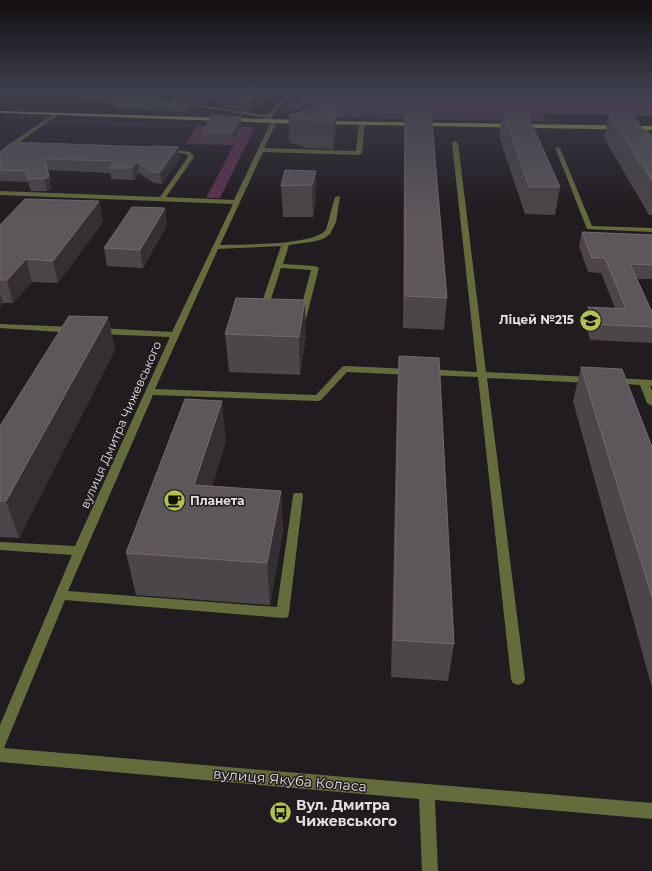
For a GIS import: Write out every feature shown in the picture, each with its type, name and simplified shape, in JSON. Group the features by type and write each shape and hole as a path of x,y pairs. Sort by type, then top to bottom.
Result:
{"street":[{"path":"24,143 16,142 31,132"},
{"name":"вулиця Дмитра Чижевського","path":"0,743 60,595 174,335 261,150 267,132"},
{"path":"261,150 359,153 361,132"},
{"path":"646,132 652,140"},
{"path":"455,143 518,679"},
{"path":"557,148 589,228 652,230"},
{"path":"158,150 179,151 188,153 191,157 161,200"},
{"path":"0,193 236,202"},
{"path":"216,247 303,242 322,237 329,232 338,197"},
{"path":"268,316 261,316 286,243"},
{"path":"278,266 315,268 302,318 295,318"},
{"path":"0,326 174,335"},
{"path":"150,392 318,398 345,369 648,383 652,403"},
{"path":"60,595 283,613 298,496"},
{"path":"0,546 80,551"},
{"name":"вулиця Якуба Коласа","path":"0,755 652,811"},
{"path":"428,792 430,871"}],"shaded area":[{"path":"194,132 253,132 220,198 206,198 234,145 186,144"}],"building":[{"path":"203,132 233,132 232,133 202,133"},
{"path":"405,132 433,132 447,298 405,296"},
{"path":"510,132 535,132 560,187 529,187"},
{"path":"620,132 645,132 652,142 652,181"},
{"path":"12,142 178,147 160,172 152,172 137,162 132,168 109,168 115,161 45,159 49,177 44,179 28,179 25,171 0,170 0,152"},
{"path":"285,170 316,171 312,185 281,186"},
{"path":"25,199 99,201 53,261 26,259 7,280 0,280 0,225"},
{"path":"132,207 165,208 140,250 104,248"},
{"path":"582,232 652,235 652,265 630,264 652,310 652,327 594,324 588,307 626,309 605,258 592,258"},
{"path":"236,298 305,300 299,337 225,334"},
{"path":"69,316 108,317 6,501 0,501 0,426"},
{"path":"399,356 439,358 454,644 394,640"},
{"path":"581,367 622,369 652,447 652,597"},
{"path":"185,399 222,401 194,485 281,491 267,563 126,553"}],"place":[{"name":"Ліцей №215","path":"590,320"},
{"name":"Планета","path":"174,501"},
{"name":"Вул. Дмитра Чижевського","path":"281,813"}]}
